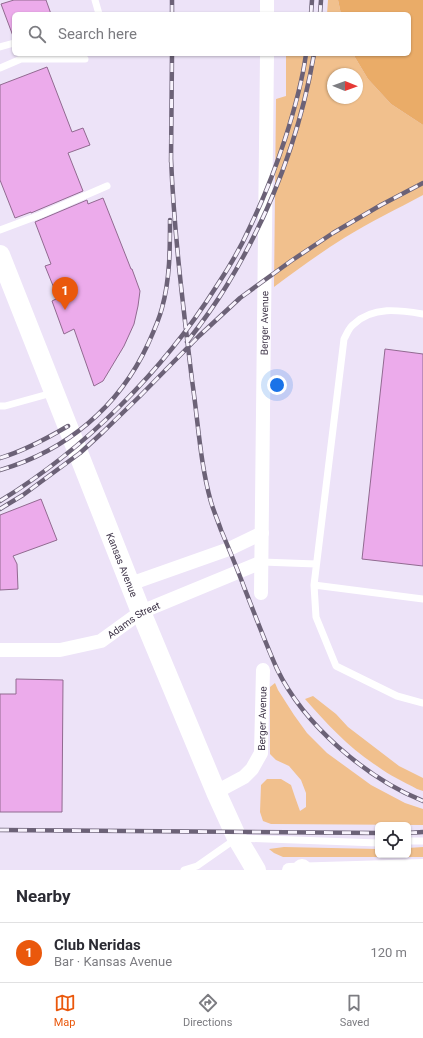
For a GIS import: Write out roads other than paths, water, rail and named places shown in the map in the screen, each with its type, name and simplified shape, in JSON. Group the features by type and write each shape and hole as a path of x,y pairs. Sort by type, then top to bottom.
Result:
{"main road":[{"name":"Kansas Avenue","path":"0,255 141,612 216,792 237,838 256,870"}],"street":[{"path":"267,0 267,12"},
{"name":"Berger Avenue","path":"261,593 267,56"},
{"path":"130,584 229,549 262,533"},
{"name":"Adams Street","path":"0,650 60,650 101,641 141,612 262,562"},
{"name":"Berger Avenue","path":"216,792 244,777 252,769 261,753 263,670"},
{"path":"289,870 423,866"}],"lane":[{"path":"95,0 98,12"},
{"path":"0,47 12,44"},
{"path":"0,68 21,59 85,59"},
{"path":"0,230 40,215 107,186"},
{"path":"423,314 398,310 367,314 353,324 344,340 314,585 316,617 336,666 397,696 423,703"},
{"path":"0,406 5,406 54,392"},
{"path":"262,562 316,564"},
{"path":"314,585 423,599"},
{"path":"184,870 197,866 237,838 375,843"},
{"path":"411,841 423,841"}],"railway":[{"path":"172,0 172,12"},
{"path":"311,12 312,0"},
{"path":"320,12 321,0"},
{"path":"171,162 172,56"},
{"path":"0,501 32,480 92,433 147,378 172,349 195,318 234,259 264,196 292,118 306,56"},
{"path":"187,342 218,300 227,285 243,258 270,202 292,144 301,115 314,56"},
{"path":"171,158 179,269 204,472 212,506 221,530 277,669 303,710 320,729 359,764 380,779 423,801"},
{"path":"0,509 23,495 80,453 141,395 199,336 240,298 333,233 423,183"},
{"path":"0,470 24,462 47,451 68,438 88,424 106,407 122,388 136,367 148,344 161,313 168,275 170,220"},
{"path":"0,458 18,452 68,426"},
{"path":"0,830 375,833"},
{"path":"411,833 423,832"}],"place":[{"name":"Club Neridas","path":"65,310"}]}
